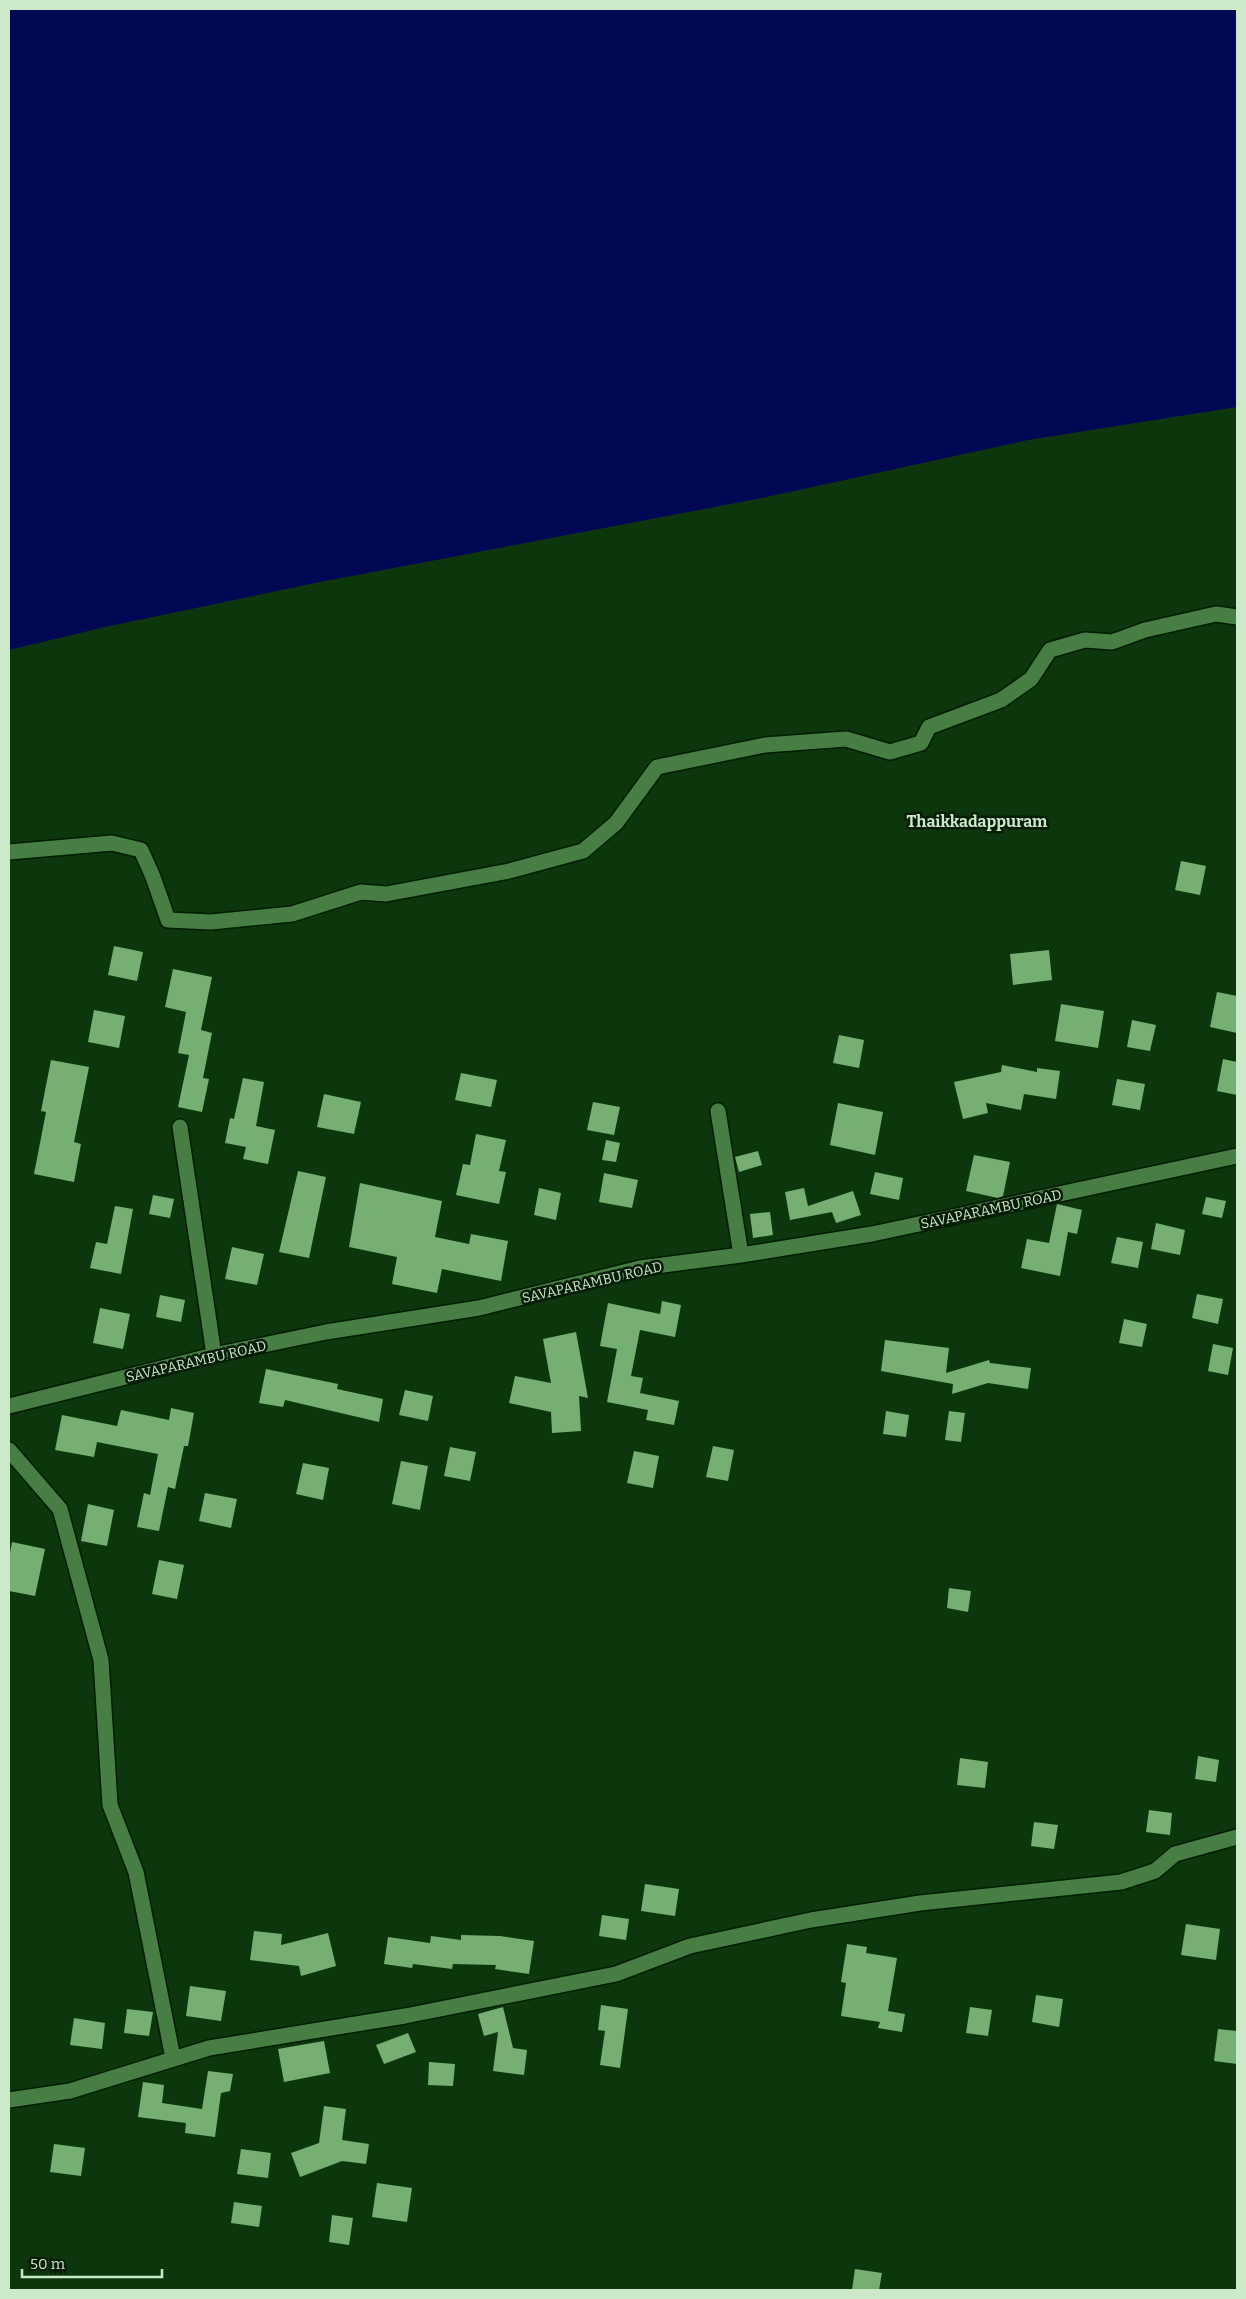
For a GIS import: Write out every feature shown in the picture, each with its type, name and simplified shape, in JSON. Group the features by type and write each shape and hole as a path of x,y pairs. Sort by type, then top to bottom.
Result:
{"street":[{"path":"9,852 112,843 141,850 168,920 211,922 292,914 361,892 386,894 509,871 583,851 616,823 657,767 765,745 846,739 890,752 921,743 929,727 1001,700 1031,679 1050,650 1085,640 1112,642 1145,630 1216,614 1237,618"},
{"path":"718,1111 740,1256"},
{"path":"180,1127 214,1355"},
{"name":"SAVAPARAMBU ROAD","path":"9,1406 214,1355 326,1332 479,1308 640,1268 740,1256 872,1234 1131,1177 1237,1156"},
{"path":"9,1450 60,1509 63,1519 100,1660 110,1804 136,1872 173,2058"},
{"path":"9,2100 70,2091 209,2048 405,2016 616,1974 690,1946 811,1920 920,1903 1121,1882 1155,1872 1175,1854 1237,1837"}],"shaded area":[{"path":"9,9 1237,9 1237,407 1028,440 762,498 320,582 105,627 9,650"}],"building":[{"path":"1181,861 1206,866 1200,895 1175,890"},
{"path":"114,946 143,952 137,981 108,975"},
{"path":"1049,950 1052,980 1013,985 1010,954"},
{"path":"173,969 212,977 201,1030 212,1033 203,1078 209,1079 202,1112 178,1107 189,1055 178,1053 186,1012 165,1007"},
{"path":"1217,992 1237,996 1237,1033 1210,1027"},
{"path":"1061,1004 1104,1011 1098,1048 1055,1041"},
{"path":"94,1010 125,1016 119,1048 88,1042"},
{"path":"1132,1020 1156,1025 1150,1051 1127,1047"},
{"path":"839,1035 864,1040 859,1068 833,1063"},
{"path":"1223,1059 1237,1062 1237,1095 1217,1091"},
{"path":"51,1060 89,1067 74,1142 81,1144 74,1182 34,1174 46,1112 41,1111"},
{"path":"1002,1065 1037,1072 1037,1068 1060,1071 1056,1099 1024,1094 1021,1110 986,1103 988,1113 963,1119 954,1082 1001,1072"},
{"path":"461,1073 497,1080 491,1107 455,1100"},
{"path":"243,1078 264,1082 256,1126 275,1130 268,1164 243,1159 246,1147 225,1143 230,1118 234,1119"},
{"path":"1117,1079 1145,1084 1140,1110 1112,1105"},
{"path":"324,1094 361,1102 354,1134 317,1127"},
{"path":"593,1102 620,1107 614,1135 587,1130"},
{"path":"838,1103 883,1112 875,1155 830,1145"},
{"path":"476,1134 506,1140 499,1171 506,1172 499,1204 456,1195 463,1164 470,1165"},
{"path":"606,1140 620,1143 616,1162 602,1160"},
{"path":"758,1151 762,1165 739,1172 735,1157"},
{"path":"974,1155 1010,1162 1003,1196 998,1198 966,1191"},
{"path":"298,1171 326,1177 309,1258 279,1252"},
{"path":"875,1172 903,1178 899,1200 870,1194"},
{"path":"604,1173 638,1180 632,1208 599,1202"},
{"path":"360,1183 442,1201 435,1237 469,1244 471,1234 508,1241 501,1281 442,1269 437,1293 392,1284 397,1257 349,1247"},
{"path":"539,1188 561,1193 556,1220 534,1215"},
{"path":"804,1188 808,1206 853,1191 861,1215 836,1223 832,1212 790,1220 785,1192"},
{"path":"153,1195 174,1199 170,1218 149,1214"},
{"path":"1206,1197 1226,1201 1222,1218 1202,1214"},
{"path":"1057,1204 1082,1210 1077,1234 1068,1232 1060,1276 1021,1268 1027,1239 1049,1243"},
{"path":"115,1206 133,1209 121,1274 90,1268 96,1242 107,1244"},
{"path":"770,1212 773,1235 753,1238 750,1214"},
{"path":"1156,1223 1185,1230 1180,1255 1151,1249"},
{"path":"1117,1237 1143,1242 1138,1268 1111,1263"},
{"path":"232,1247 264,1254 257,1285 225,1279"},
{"path":"1197,1294 1223,1299 1218,1324 1192,1318"},
{"path":"160,1295 185,1300 181,1322 156,1317"},
{"path":"662,1301 681,1305 675,1337 640,1330 631,1376 643,1378 640,1393 679,1401 674,1425 646,1420 648,1410 607,1402 617,1349 600,1346 608,1303 660,1314"},
{"path":"100,1308 130,1314 123,1349 93,1343"},
{"path":"1124,1319 1147,1324 1142,1347 1119,1343"},
{"path":"576,1332 588,1398 579,1396 581,1431 552,1433 551,1412 509,1403 515,1376 551,1383 543,1339"},
{"path":"885,1340 949,1348 946,1373 989,1360 990,1363 1031,1368 1028,1389 988,1383 952,1394 953,1384 881,1371"},
{"path":"1213,1344 1233,1348 1228,1375 1208,1371"},
{"path":"266,1369 338,1384 337,1389 383,1399 379,1422 285,1400 283,1407 259,1403"},
{"path":"405,1390 433,1396 428,1421 399,1415"},
{"path":"171,1408 194,1413 188,1446 184,1446 175,1489 168,1487 159,1531 137,1527 144,1493 150,1495 158,1454 97,1442 94,1457 55,1450 62,1415 117,1426 121,1410 169,1420"},
{"path":"886,1411 909,1415 906,1437 883,1434"},
{"path":"949,1411 965,1413 961,1442 945,1440"},
{"path":"713,1446 734,1450 728,1481 706,1477"},
{"path":"450,1447 476,1452 470,1481 444,1476"},
{"path":"634,1451 659,1456 653,1488 627,1483"},
{"path":"401,1461 428,1466 420,1510 392,1504"},
{"path":"303,1463 329,1468 323,1500 296,1494"},
{"path":"205,1493 237,1499 231,1528 199,1521"},
{"path":"88,1504 114,1510 107,1546 81,1541"},
{"path":"12,1542 45,1549 35,1596 9,1591 9,1558"},
{"path":"159,1560 184,1565 177,1599 152,1594"},
{"path":"949,1588 971,1591 968,1612 947,1608"},
{"path":"1198,1756 1219,1760 1216,1782 1195,1779"},
{"path":"960,1758 988,1762 985,1788 957,1785"},
{"path":"1149,1810 1172,1813 1170,1835 1146,1832"},
{"path":"1034,1822 1058,1825 1054,1849 1031,1846"},
{"path":"645,1884 679,1889 675,1916 641,1911"},
{"path":"602,1915 629,1919 626,1940 599,1936"},
{"path":"1186,1924 1220,1929 1216,1960 1181,1955"},
{"path":"254,1931 282,1934 281,1945 328,1933 336,1966 301,1976 299,1966 250,1960"},
{"path":"461,1935 500,1936 534,1941 529,1974 495,1969 496,1965 453,1964 452,1969 413,1964 412,1968 384,1964 388,1937 430,1943 431,1936 461,1940"},
{"path":"847,1944 867,1947 866,1953 897,1958 888,2011 905,2014 902,2032 878,2028 880,2022 841,2016 846,1983 841,1982"},
{"path":"190,1986 226,1991 221,2021 186,2016"},
{"path":"1036,1995 1063,1999 1059,2027 1032,2022"},
{"path":"601,2005 628,2009 620,2068 600,2065 605,2031 598,2030"},
{"path":"503,2007 513,2048 527,2050 524,2075 493,2071 498,2032 484,2036 478,2014"},
{"path":"970,2007 992,2010 988,2036 966,2033"},
{"path":"127,2009 153,2012 149,2036 124,2033"},
{"path":"74,2018 105,2023 102,2049 70,2045"},
{"path":"1218,2029 1237,2031 1237,2064 1214,2061"},
{"path":"408,2033 416,2052 384,2064 376,2045"},
{"path":"324,2041 330,2073 284,2082 278,2049"},
{"path":"429,2062 455,2064 453,2086 428,2085"},
{"path":"208,2071 233,2074 230,2091 221,2093 215,2137 185,2133 186,2123 138,2117 143,2082 164,2085 162,2103 202,2109"},
{"path":"324,2106 346,2109 342,2140 369,2144 366,2164 342,2161 300,2177 291,2153 319,2143"},
{"path":"54,2144 85,2148 81,2176 50,2172"},
{"path":"241,2149 271,2153 268,2178 237,2174"},
{"path":"377,2183 412,2188 407,2222 372,2217"},
{"path":"234,2202 262,2206 259,2227 231,2223"},
{"path":"332,2215 353,2218 349,2245 329,2242"},
{"path":"855,2269 882,2273 879,2290 852,2290"}],"district":[{"name":"Thaikkadappuram","path":"977,821"}]}
